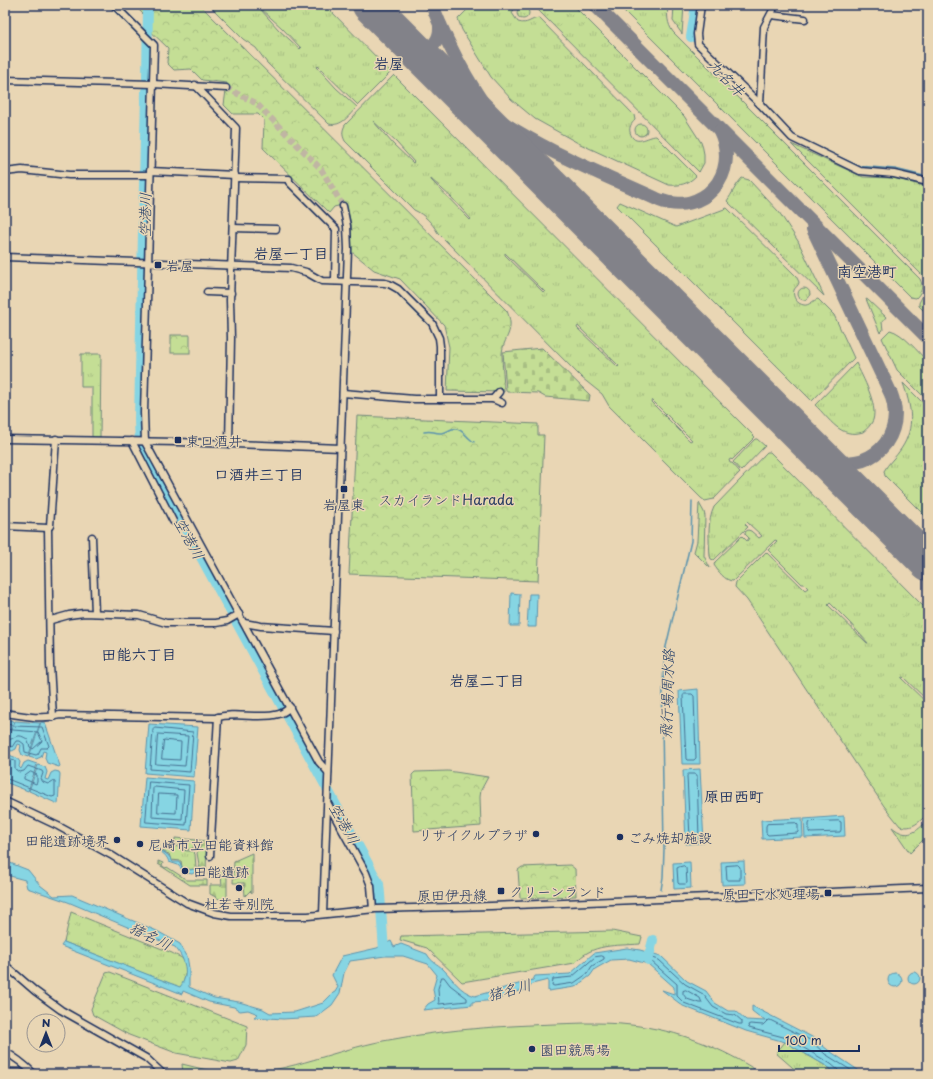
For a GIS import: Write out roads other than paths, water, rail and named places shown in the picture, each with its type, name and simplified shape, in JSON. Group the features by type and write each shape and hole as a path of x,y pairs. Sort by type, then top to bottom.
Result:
{"street":[{"path":"114,5 154,45 146,262 144,413 139,441 173,521"},
{"path":"702,5 697,34 698,44 760,104 792,138 860,171 894,174 928,182"},
{"path":"760,104 764,28 773,10 773,5"},
{"path":"771,15 805,19"},
{"path":"5,80 152,84 226,88"},
{"path":"195,86 236,128 231,292 229,444"},
{"path":"5,172 22,170 69,175 149,174 235,176 289,180 336,229 335,281"},
{"path":"323,914 347,281 347,226 342,206"},
{"path":"233,228 276,229"},
{"path":"5,257 292,268 306,272 322,280 389,284 398,289 432,323 439,338 440,399"},
{"path":"207,292 231,292"},
{"path":"493,399 499,392"},
{"path":"343,393 414,399 493,399 502,403"},
{"path":"5,439 139,441 340,448"},
{"path":"53,717 50,665 51,620 48,528 50,526 56,439"},
{"path":"139,441 244,623 289,708 328,774"},
{"path":"5,526 48,528"},
{"path":"92,537 95,613"},
{"path":"51,620 69,615 95,613 139,615 166,623 216,623 228,621 238,615"},
{"path":"244,623 261,626 334,631"},
{"path":"5,713 31,717 53,717 60,715 218,717 259,716 280,713 289,708"},
{"path":"210,856 218,717"},
{"name":"原田伊丹線","path":"5,801 58,826 141,873 187,903 204,910 231,916 323,914 374,909 498,906 928,888"},
{"path":"327,802 366,873 371,886 374,909"},
{"path":"5,965 35,991 61,1010 146,1058 163,1074"},
{"path":"5,1052 11,1054 22,1062 34,1074"},
{"path":"5,1072 20,1072 26,1074"}],"water":[{"path":"511,593 520,594 519,626 510,626"},
{"path":"529,594 537,594 536,627 527,627"},
{"path":"698,689 700,764 682,764 679,691"},
{"path":"5,719 14,721 5,748"},
{"path":"15,721 40,723 28,757 22,755 20,750 21,745 18,744 16,749 12,751 5,749"},
{"path":"41,722 45,723 60,766 59,767 47,763 45,758 46,752 43,751 41,757 36,759 29,757"},
{"path":"149,724 198,727 194,777 145,773"},
{"path":"9,755 17,758 20,762 19,767 21,769 24,763 28,761 37,764 28,791 5,782 5,767"},
{"path":"38,765 45,767 47,772 45,779 48,780 51,773 55,771 59,772 58,804 29,791"},
{"path":"700,769 704,843 686,844 683,770"},
{"path":"145,777 194,781 191,830 141,826"},
{"path":"844,816 845,836 805,838 804,819"},
{"path":"802,818 803,837 762,839 761,820"},
{"path":"151,839 159,840 159,849 168,855 173,862 180,862 182,868 190,870 202,868 192,874 184,872 178,865 169,862 162,852 151,847"},
{"name":"猪名川","path":"5,861 28,870 40,885 54,896 72,895 157,931 180,944 187,956 189,968 189,987 214,998 239,1002 263,1009 270,1013 295,1012 323,1003 335,992 338,987 332,975 342,956 377,948 391,941 394,947 401,944 427,954 457,985 469,994 475,996 533,980 535,976 570,974 594,953 627,948 661,956 687,981 706,991 715,1003 728,1011 736,1011 746,1020 765,1021 752,1011 752,1006 812,1037 828,1050 864,1074 837,1074 828,1067 785,1042 746,1031 683,1006 662,990 674,994 674,987 648,964 629,959 611,960 595,969 590,976 575,987 548,991 548,980 532,984 528,990 507,993 499,1000 472,1002 472,1005 423,1010 428,1004 435,1000 433,989 437,975 428,964 403,956 385,956 350,961 344,973 340,993 332,1005 316,1017 283,1019 254,1017 258,1014 248,1010 240,1011 234,1007 209,1002 183,991 182,994 61,946 64,942 180,987 185,977 184,962 175,947 68,902 27,888 25,880 5,875"},
{"path":"744,861 745,884 722,885 721,862"},
{"path":"690,862 691,888 674,889 673,863"},
{"path":"916,972 919,973 919,983 912,984 909,983 908,976 909,973"},
{"path":"895,973 900,975 902,980 900,985 895,987 890,985 888,980 890,975"}],"waterway":[{"name":"空港川","path":"147,78 148,5"},
{"name":"九名井","path":"691,37 696,5"},
{"name":"九名井","path":"691,37 695,43"},
{"name":"九名井","path":"734,83 763,111"},
{"name":"空港川","path":"146,91 139,420 140,445 379,884 384,951"},
{"name":"九名井","path":"793,135 858,166 895,169 928,177"},
{"path":"424,432 429,431 442,433 456,429 462,431 474,442"},
{"name":"飛行場周水路","path":"661,890 664,849 662,723 664,655 691,541 692,501"},
{"name":"飛行場周水路","path":"648,960 653,940"},
{"path":"5,1068 19,1069"}],"tunnel":[{"path":"226,88 256,103 321,169 343,206"}],"place":[{"name":"岩屋","path":"158,265"},
{"name":"東口酒井","path":"178,440"},
{"name":"岩屋東","path":"344,489"},
{"name":"リサイクルプラザ","path":"536,834"},
{"name":"ごみ焼却施設","path":"620,837"},
{"name":"田能遺跡境界","path":"117,840"},
{"name":"尼崎市立田能資料館","path":"140,844"},
{"name":"田能遺跡","path":"185,871"},
{"name":"杜若寺別院","path":"239,888"},
{"name":"クリーンランド","path":"501,891"},
{"name":"原田下水処理場","path":"828,893"},
{"name":"園田競馬場","path":"532,1049"}],"district":[{"name":"岩屋","path":"389,62"},
{"name":"岩屋一丁目","path":"291,252"},
{"name":"南空港町","path":"867,270"},
{"name":"口酒井三丁目","path":"259,473"},
{"name":"田能六丁目","path":"139,653"},
{"name":"岩屋二丁目","path":"487,679"},
{"name":"原田西町","path":"734,795"}],"park label":[{"name":"スカイランドHarada","path":"446,499"}]}
